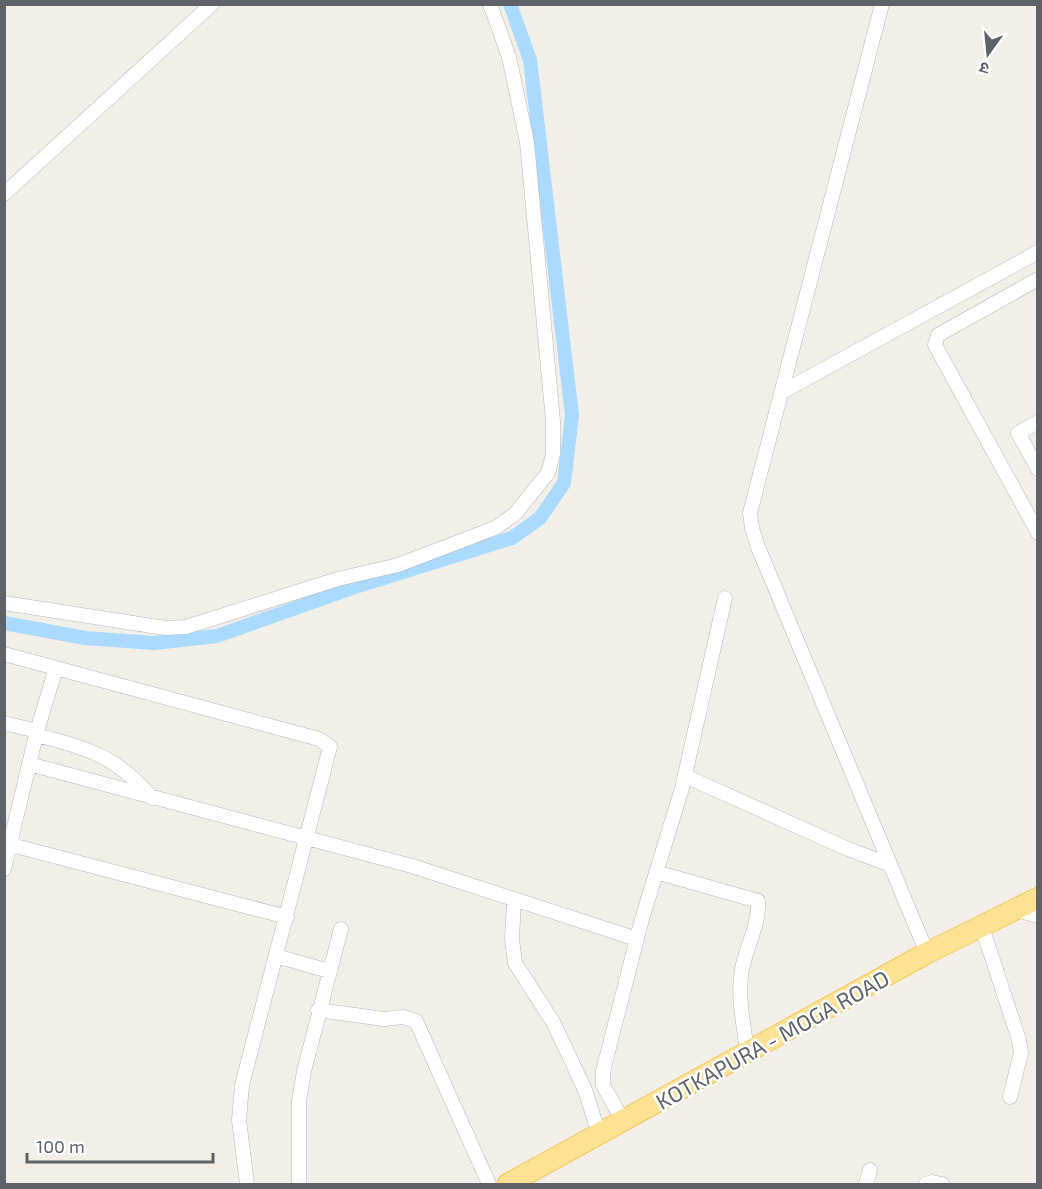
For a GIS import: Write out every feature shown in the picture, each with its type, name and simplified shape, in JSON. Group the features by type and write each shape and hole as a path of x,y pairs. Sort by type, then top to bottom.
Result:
{"highway":[{"name":"KOTKAPURA - MOGA ROAD","path":"508,1185 927,953 982,927 1027,913 1038,898"}],"street":[{"path":"4,194 212,4"},
{"path":"4,603 165,628 186,627 338,579 398,565 479,536 515,514 529,497 551,464 553,421 527,142 510,57 490,4"},
{"path":"882,4 753,497 752,528 888,864 927,953"},
{"path":"782,392 1038,252"},
{"path":"1038,279 938,335 935,345 1033,515 1038,533"},
{"path":"1038,423 1018,433 1038,469"},
{"path":"622,1121 602,1078 637,939 685,776 725,598"},
{"path":"4,654 326,742 330,747 308,840 242,1085 239,1120 247,1185"},
{"path":"4,869 8,844 56,668"},
{"path":"4,723 84,748 111,761 133,776 152,798"},
{"path":"29,764 412,866 637,939"},
{"path":"685,776 848,849 888,864"},
{"path":"8,844 287,917"},
{"path":"656,872 758,901 741,971 740,993 747,1052"},
{"path":"514,900 512,939 515,963 554,1023 585,1090 599,1134"},
{"path":"982,927 1019,1040 1021,1053 1010,1097"},
{"path":"299,1185 299,1101 318,1010 341,929"},
{"path":"276,956 329,971"},
{"path":"318,1010 384,1019 403,1017 416,1021 489,1185"},
{"path":"866,1185 870,1170"},
{"path":"926,1185 932,1182 942,1185"}],"waterway":[{"path":"4,623 85,638 154,643 217,636 358,586 512,538 540,518 564,483 572,415 530,60 510,4"}]}
